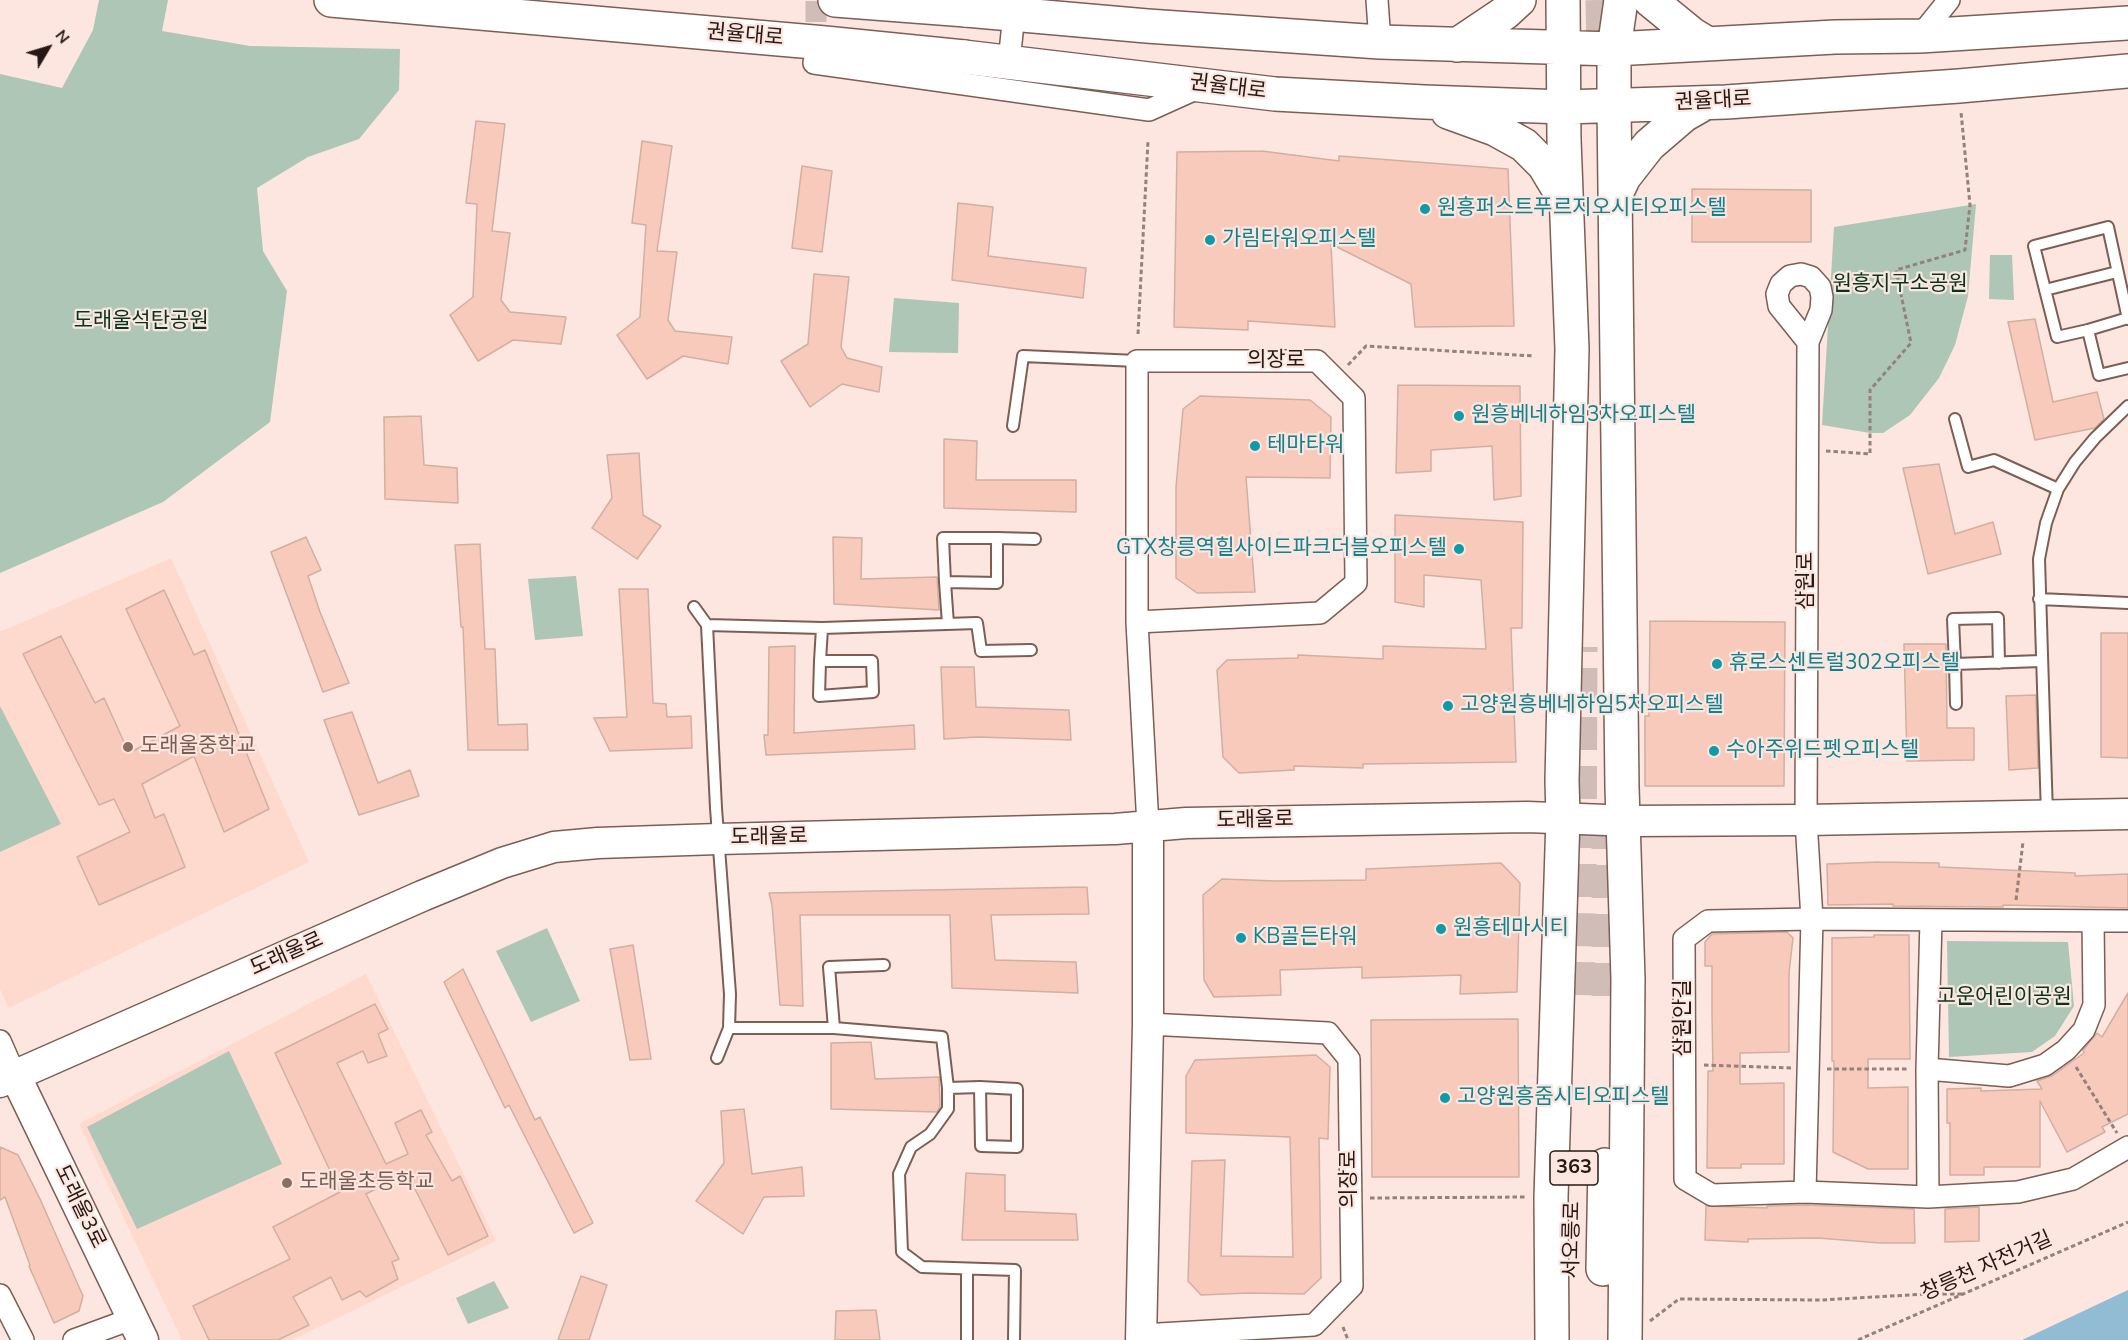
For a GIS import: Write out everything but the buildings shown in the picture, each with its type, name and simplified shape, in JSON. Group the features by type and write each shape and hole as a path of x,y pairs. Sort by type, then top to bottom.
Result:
{"main road":[{"name":"권율대로","path":"331,0 825,43 1009,62 1275,94 1424,102 1564,107 1705,104 2123,73"},
{"path":"835,0 966,10 1014,7 1158,27 1380,42 1614,49 1835,37 1920,36 2122,21"},
{"path":"1457,45 1506,12 1519,0"},
{"path":"1552,1340 1551,1197 1575,818 1562,781 1572,350 1563,0"},
{"path":"1621,0 1614,49 1615,195 1622,788 1636,1332"},
{"path":"1650,0 1693,35 1708,44"},
{"path":"1424,102 1495,129 1524,145 1553,178 1568,204"},
{"path":"1615,195 1624,177 1649,145 1684,115 1705,104"},
{"path":"1575,818 1633,821 1806,820 2128,814"},
{"name":"도래울로","path":"7,1079 422,896 502,863 554,847 597,843 718,839 1115,829 1186,822 1575,818"},
{"name":"의장로","path":"1142,1338 1148,1024 1148,826"},
{"name":"서오릉로","path":"1572,1340 1593,995 1603,1340"},
{"name":"도래울3로","path":"7,1079 138,1329"}],"street":[{"path":"1377,0 1380,42"},
{"path":"1920,36 1949,0"},
{"path":"1009,62 1014,7"},
{"path":"816,52 814,63 1149,110 1203,86"},
{"name":"삼원로","path":"1806,820 1808,342"},
{"name":"의장로","path":"1137,622 1320,613 1356,583 1354,398 1317,361 1137,361 1137,622 1148,826"},
{"path":"1804,1192 1812,919 1806,820"},
{"name":"삼원안길","path":"2127,1148 2073,1179 2018,1192 1928,1197 1804,1192 1712,1195 1684,1179 1684,939 1708,921 1812,919 2128,921"},
{"path":"1928,1197 1927,1069 1930,920"},
{"path":"1927,1069 2009,1076 2044,1065 2066,1050 2084,1030 2094,1005 2093,921"},
{"name":"의장로","path":"1142,1338 1314,1325 1352,1286 1349,1059 1328,1033 1148,1024"},
{"path":"0,1041 7,1079"},
{"path":"0,1295 23,1340"},
{"path":"74,1340 138,1329"}],"lane":[{"path":"2108,227 2117,272 2128,319 2058,337 2034,246 2108,227"},
{"path":"2045,290 2117,272"},
{"path":"2088,330 2099,375 2128,368"},
{"path":"1013,426 1023,356 1137,361"},
{"path":"2047,815 2038,559 2046,523 2058,489 2075,462 2128,406"},
{"path":"1955,419 1968,467 1994,460 2058,489"},
{"path":"948,624 943,538 1035,539"},
{"path":"945,582 997,583 997,538"},
{"path":"2039,599 2128,603"},
{"path":"694,607 707,625 718,839 730,994 729,1028 717,1058"},
{"path":"1956,704 1953,619 1998,618 2000,663"},
{"path":"707,625 822,628 977,623 981,651 1031,650"},
{"path":"820,661 872,661 873,692 819,696 820,661 822,628"},
{"path":"1955,664 2041,661"},
{"path":"834,1028 829,967 884,965"},
{"path":"729,1028 834,1028 942,1037 948,1109 930,1134 911,1147 899,1174 902,1252 922,1267 1015,1270 1014,1340"},
{"path":"948,1088 980,1087 1017,1089 1017,1147 981,1146 980,1087"},
{"path":"967,1270 967,1340"}],"path":[{"path":"1818,450 1870,454 1870,390 1911,343 1896,270 1965,250 1970,205 1959,86"},
{"path":"1138,334 1148,141"},
{"path":"1348,365 1366,346 1534,356"},
{"path":"2014,920 2023,842"},
{"path":"2066,1050 2127,1148"},
{"path":"1369,1197 1531,1197"},
{"name":"창릉천 자전거길","path":"1858,1340 2128,1222"},
{"path":"1636,1332 1679,1299 1822,1300 1962,1294"},
{"path":"1342,1327 1348,1340"}],"shaded area":[{"name":"도래울중학교","path":"171,558 309,862 9,1008 0,989 0,632"},
{"name":"도래울초등학교","path":"366,974 496,1241 292,1340 182,1340 79,1124"}],"green space":[{"name":"도래울석탄공원","path":"99,0 168,0 162,31 250,46 400,49 399,90 359,139 308,157 257,188 263,251 287,291 270,422 163,502 0,573 0,74 62,88 93,30"},
{"name":"원흥지구소공원","path":"1976,204 1968,296 1955,345 1939,378 1910,415 1883,433 1822,425 1834,227"},
{"path":"1990,255 2012,255 2014,300 1989,299"},
{"path":"894,298 959,303 958,353 889,352"},
{"path":"576,576 583,636 535,640 528,579"},
{"path":"0,706 61,824 0,852"},
{"path":"547,928 580,1001 531,1022 496,951"},
{"name":"고운어린이공원","path":"1947,941 2068,942 2074,1006 2055,1036 2032,1052 1949,1057"},
{"path":"229,1051 282,1164 137,1229 87,1127"},
{"path":"494,1281 509,1308 468,1324 456,1298"}],"water":[{"path":"2128,1290 2128,1340 2022,1340"}],"tunnel":[{"path":"816,0 816,53"},
{"path":"1602,0 1603,55"},
{"path":"1578,995 1581,647"},
{"path":"1608,827 1608,996"}],"place":[{"name":"원흥퍼스트푸르지오시티오피스텔","path":"1425,209"},
{"name":"가림타워오피스텔","path":"1210,240"},
{"name":"원흥베네하임3차오피스텔","path":"1459,416"},
{"name":"테마타워","path":"1255,446"},
{"name":"GTX창릉역힐사이드파크더블오피스텔","path":"1459,549"},
{"name":"휴로스센트럴302오피스텔","path":"1717,664"},
{"name":"고양원흥베네하임5차오피스텔","path":"1448,706"},
{"name":"도래울중학교","path":"128,747"},
{"name":"수아주위드펫오피스텔","path":"1714,751"},
{"name":"원흥테마시티","path":"1441,929"},
{"name":"KB골든타워","path":"1241,938"},
{"name":"고양원흥줌시티오피스텔","path":"1445,1098"},
{"name":"도래울초등학교","path":"287,1183"}]}
